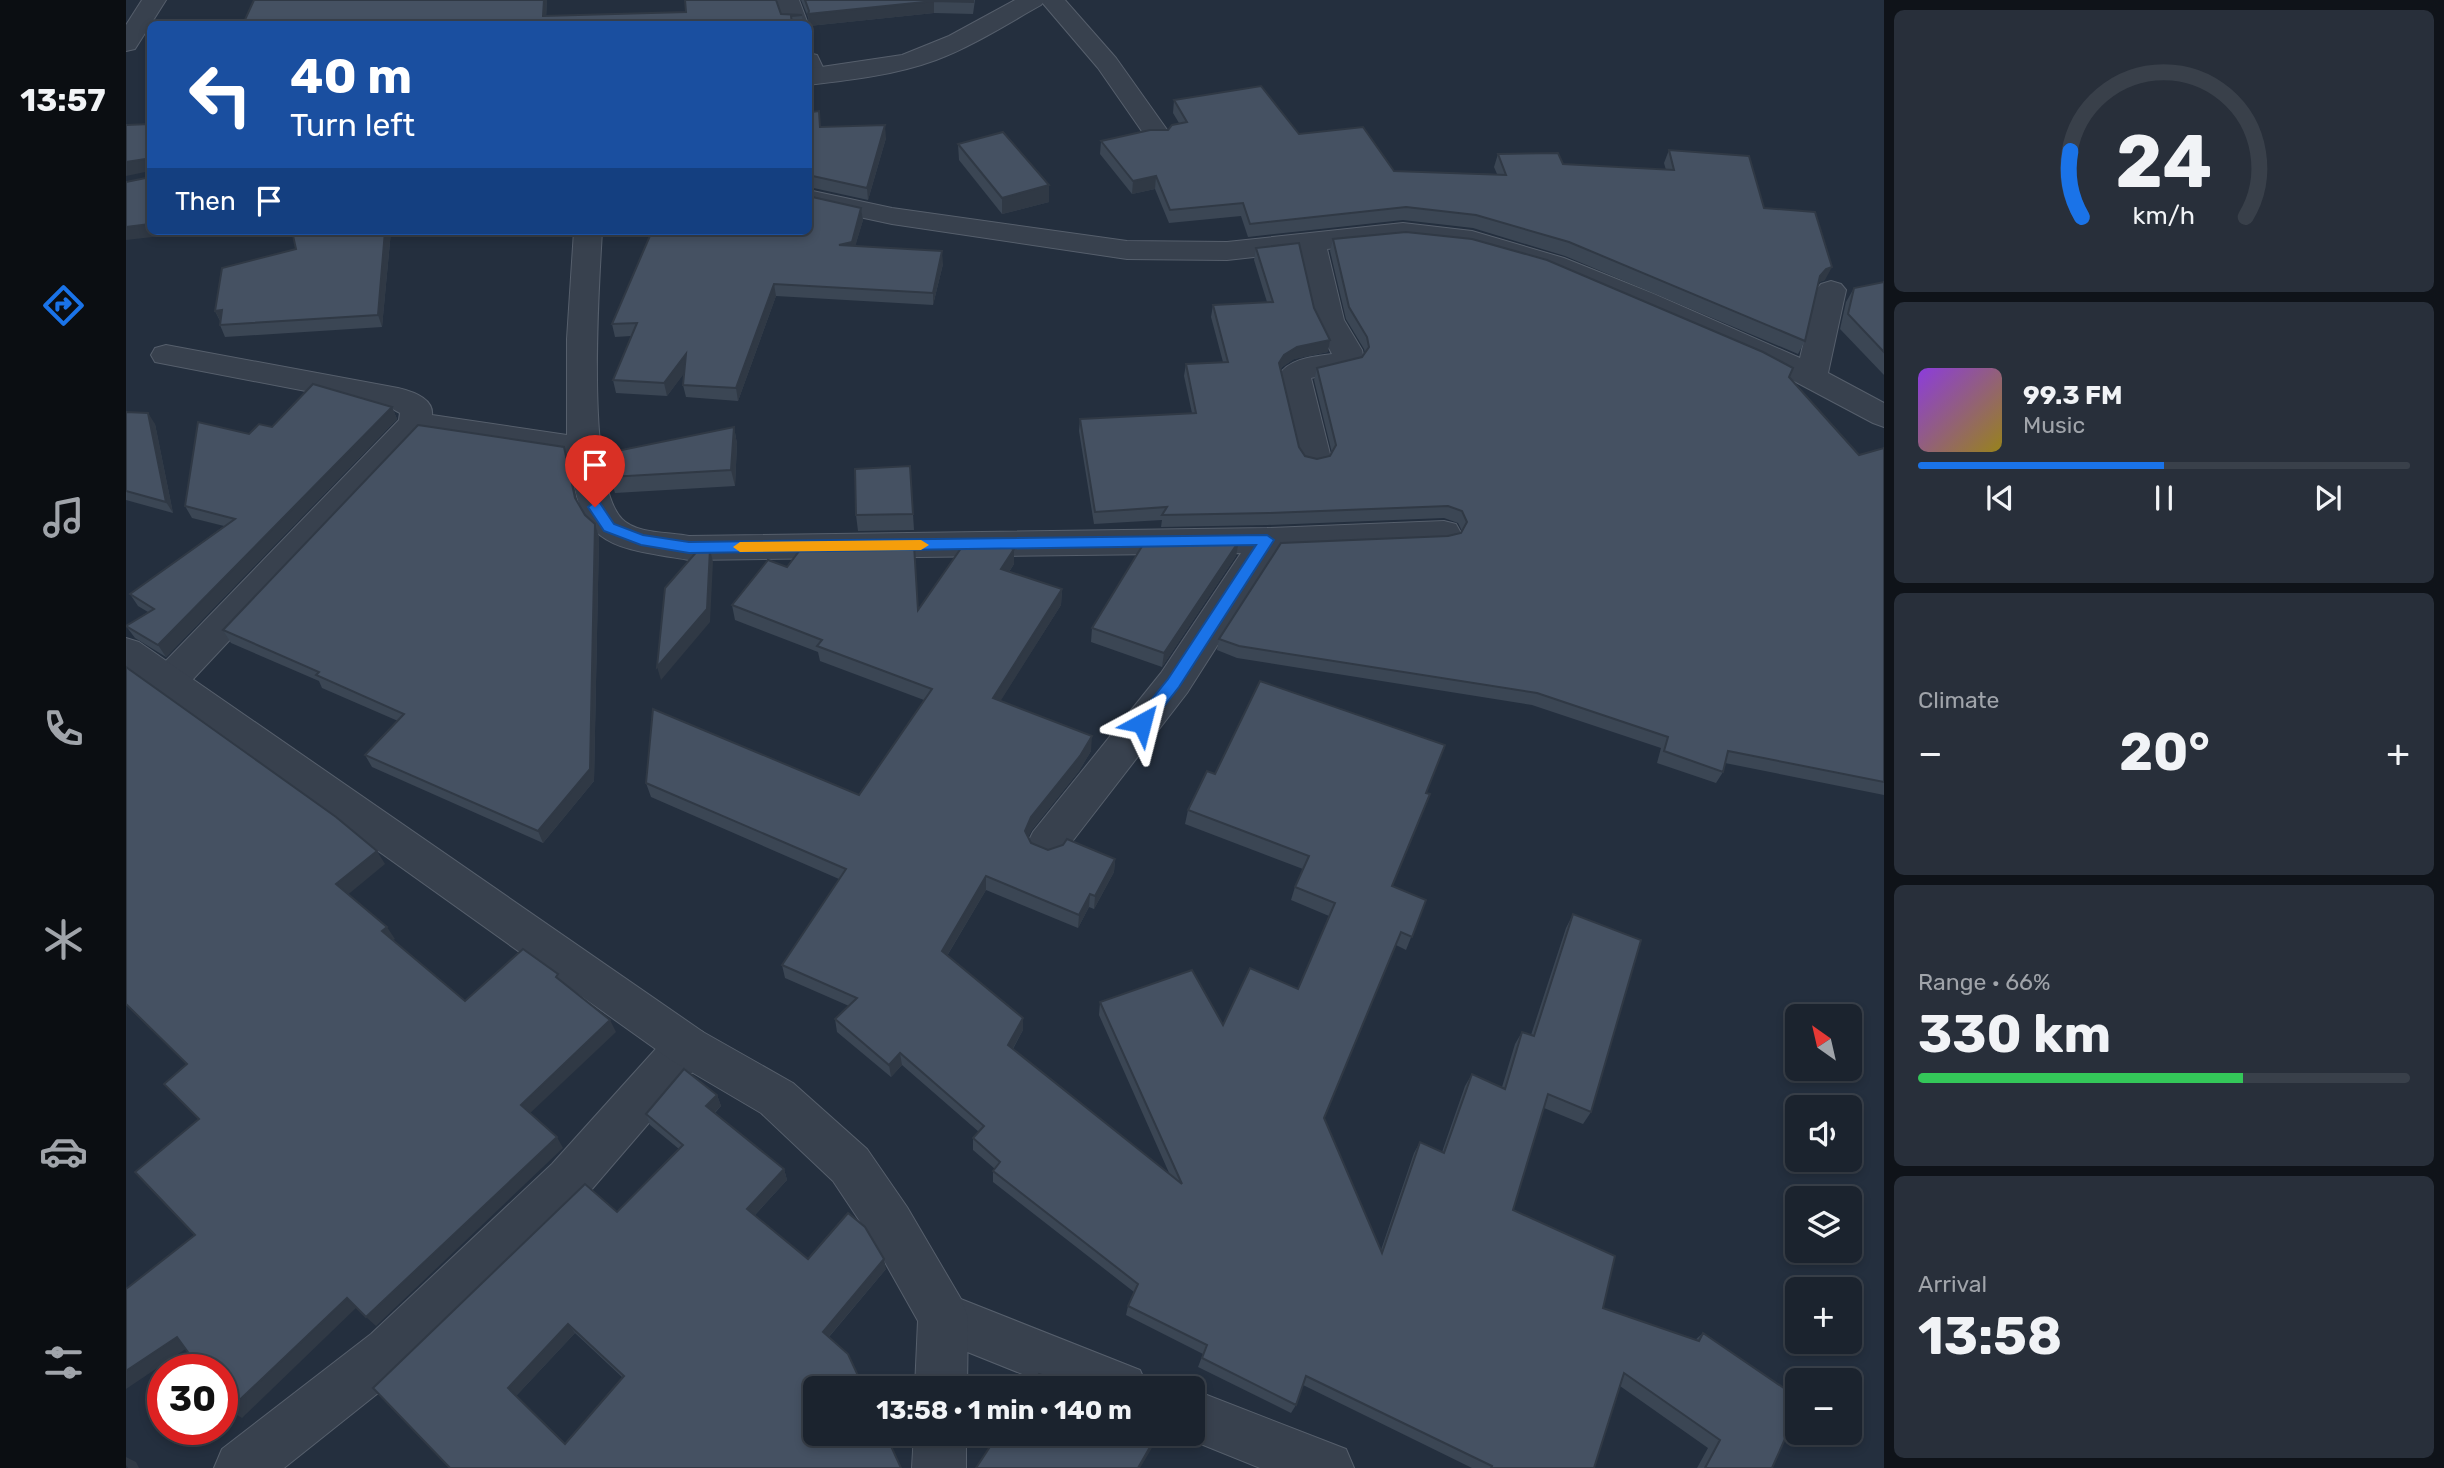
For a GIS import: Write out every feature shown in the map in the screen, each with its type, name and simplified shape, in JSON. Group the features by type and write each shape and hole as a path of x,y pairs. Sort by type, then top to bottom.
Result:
{"street":[{"path":"126,44 153,0"},
{"path":"787,0 795,21"},
{"path":"812,71 877,68 910,60 958,41 1032,0"},
{"path":"1052,0 1107,63 1157,134"},
{"path":"812,199 892,216 1126,250 1227,251 1403,232 1431,234 1511,250 1643,300 1769,355 1884,416"},
{"path":"588,235 581,325 584,448 595,507 609,528 641,540 689,548 1267,540 1444,533"},
{"path":"1311,241 1329,320 1348,349 1348,360 1334,366 1303,368 1295,375 1315,458"},
{"path":"1811,377 1831,290"},
{"path":"166,355 398,397 417,409 415,423 169,681"},
{"path":"415,423 584,448"},
{"path":"1046,844 1174,683 1267,540"},
{"path":"126,652 687,1046 777,1098 850,1165 890,1224 943,1317 941,1376"},
{"path":"241,1468 389,1352 569,1180 687,1046"},
{"path":"943,1317 1092,1376"},
{"path":"1205,1420 1327,1468"},
{"path":"939,1468 940,1446"}],"building":[{"path":"254,0 544,0 543,16 686,12 685,0 776,0 781,14 802,15 791,16 792,21 244,21"},
{"path":"805,0 973,0 973,2 934,1 808,14"},
{"path":"1261,86 1299,134 1363,127 1394,171 1506,175 1498,154 1558,153 1563,164 1674,170 1669,150 1749,156 1764,208 1815,212 1832,267 1820,276 1805,341 1569,242 1476,215 1406,207 1250,224 1243,203 1170,210 1156,176 1133,181 1101,141 1150,130 1168,130 1172,125 1187,122 1174,100"},
{"path":"819,111 820,127 885,125 867,188 812,176 812,112"},
{"path":"147,124 147,224 126,227 126,182 146,178 146,159 126,162 126,125"},
{"path":"1003,132 1049,185 1002,198 958,144"},
{"path":"812,197 861,208 852,242 839,245 942,251 933,293 774,284 736,388 683,385 686,354 664,383 613,380 637,323 612,324 650,235 812,235"},
{"path":"1406,232 1472,239 1547,260 1763,352 1793,368 1789,377 1859,455 1884,448 1884,782 1728,751 1723,772 1664,751 1668,737 1537,693 1239,646 1219,639 1281,543 1448,536 1461,533 1467,522 1462,511 1448,506 1162,515 1167,507 1095,512 1080,419 1196,413 1186,364 1228,362 1213,305 1273,302 1256,248 1299,243 1314,308 1330,340 1297,347 1284,355 1279,363 1299,447 1305,456 1317,459 1330,456 1336,445 1317,368 1362,357 1369,347 1367,337 1349,307 1333,239"},
{"path":"293,235 385,235 378,315 220,325 222,310 215,311 222,268 296,249"},
{"path":"1884,282 1884,352 1848,314 1854,288"},
{"path":"313,384 392,407 158,645 126,626 154,609 130,594 235,519 185,506 198,422 249,434 259,424 272,427"},
{"path":"126,412 148,413 166,502 126,491"},
{"path":"418,425 564,447 575,498 585,515 595,524 590,769 538,831 365,755 404,714 316,675 319,672 223,630"},
{"path":"734,427 731,470 610,477 607,453"},
{"path":"910,466 913,514 856,515 855,469"},
{"path":"1239,541 1164,653 1092,628 1144,543"},
{"path":"964,544 998,544 1014,549 1001,569 1062,589 993,698 1092,736 1080,756 1031,817 1025,831 1031,843 1048,850 1063,845 1067,839 1115,859 1095,896 1090,894 1079,915 986,876 942,951 1023,1018 1008,1045 1182,1184 1100,1002 1192,970 1223,1025 1250,968 1298,989 1335,903 1295,887 1309,856 1188,810 1207,771 1215,774 1260,681 1445,745 1426,793 1430,794 1392,886 1426,900 1412,937 1401,932 1324,1118 1382,1253 1420,1142 1444,1153 1472,1074 1505,1089 1522,1032 1534,1036 1573,914 1641,940 1591,1112 1548,1094 1513,1210 1615,1256 1603,1308 1699,1341 1703,1333 1785,1389 1785,1439 1772,1468 1705,1468 1720,1440 1624,1373 1594,1468 1491,1468 1492,1466 1306,1376 1296,1405 1202,1358 1207,1345 1128,1306 1138,1284 993,1171 1000,1162 973,1138 984,1126 900,1053 889,1065 835,1019 857,998 782,965 846,869 646,783 653,709 859,795 932,689 817,646 822,640 732,605 768,560 787,567 803,546 850,545 857,548 857,545 914,545 918,610"},
{"path":"699,549 710,549 707,609 657,667 665,588"},
{"path":"126,667 336,817 377,851 336,884 387,927 382,931 465,1001 523,949 558,974 556,977 610,1020 521,1105 557,1137 366,1317 347,1298 238,1401 238,1354 189,1354 177,1337 152,1354 147,1354 147,1357 126,1371 126,1289 195,1235 135,1172 199,1119 164,1084 187,1064 126,1004"},
{"path":"684,1069 717,1095 706,1106 784,1169 747,1209 808,1259 848,1213 865,1227 884,1259 823,1332 848,1354 858,1376 803,1376 803,1446 891,1446 901,1468 450,1468 373,1388 585,1184 617,1212 683,1145 646,1114","holes":["568,1324 624,1376 565,1444 508,1388"]},
{"path":"990,1446 1151,1446 1138,1468 976,1468"}],"slow traffic":[{"path":"740,547 921,545"}],"route":[{"path":"595,507 609,528 641,540 689,548 1267,540 1174,683 1142,723"}]}
